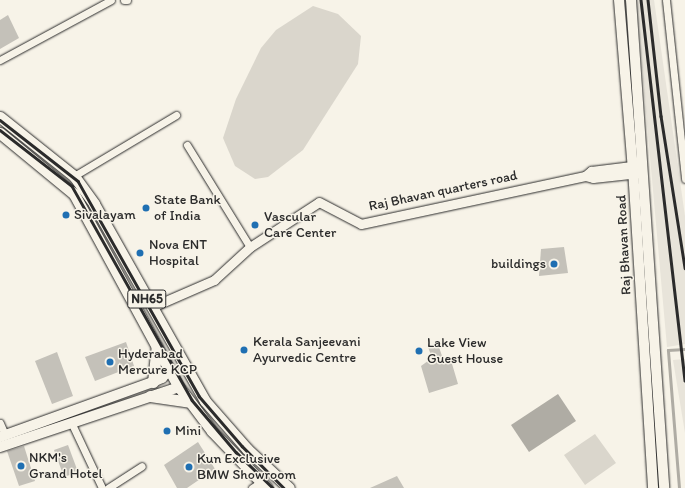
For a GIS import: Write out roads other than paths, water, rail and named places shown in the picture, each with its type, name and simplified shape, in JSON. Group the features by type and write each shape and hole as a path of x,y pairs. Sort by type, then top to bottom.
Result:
{"highway":[{"name":"NH65","path":"0,117 37,144 74,176 152,307 178,359 205,402 247,449 289,488"},
{"name":"NH65","path":"0,133 74,194 158,344 179,387 216,435 260,486"},
{"path":"27,154 37,144"},
{"path":"157,380 158,344"},
{"path":"150,396 190,402"}],"main road":[{"name":"Raj Bhavan Road","path":"619,0 633,170 653,488"},
{"name":"Raj Bhavan Road","path":"631,0 644,169 664,488"},
{"path":"2,436 157,380 170,369"},
{"path":"157,380 167,382 166,389"},
{"path":"0,447 150,396 166,389 179,387"}],"street":[{"path":"0,60 111,0"},
{"path":"666,0 685,179"},
{"path":"74,176 176,115"},
{"path":"187,145 250,247"},
{"name":"Raj Bhavan quarters road","path":"152,307 214,280 250,247 319,202 361,224 586,176 593,178 644,169"},
{"path":"71,422 102,488"},
{"path":"0,424 2,436"},
{"path":"108,488 142,466"}],"waterway":[{"path":"679,488 668,350 685,349"}],"railway":[{"path":"641,0 685,380"},
{"path":"648,0 661,116 685,268"},
{"path":"0,120 78,181 199,396 242,446 284,488"},
{"path":"0,130 72,186 192,400 236,452 273,488"}],"place":[{"name":"State Bank of India","path":"146,208"},
{"name":"Sivalayam","path":"66,215"},
{"name":"Vascular Care Center","path":"255,225"},
{"name":"Nova ENT Hospital","path":"140,253"},
{"name":"buildings","path":"554,264"},
{"name":"Kerala Sanjeevani Ayurvedic Centre","path":"244,350"},
{"name":"Lake View Guest House","path":"419,351"},
{"name":"Hyderabad Mercure KCP","path":"110,362"},
{"name":"Mini","path":"167,431"},
{"name":"NKM's Grand Hotel","path":"21,466"},
{"name":"Kun Exclusive BMW Showroom","path":"189,467"}]}
